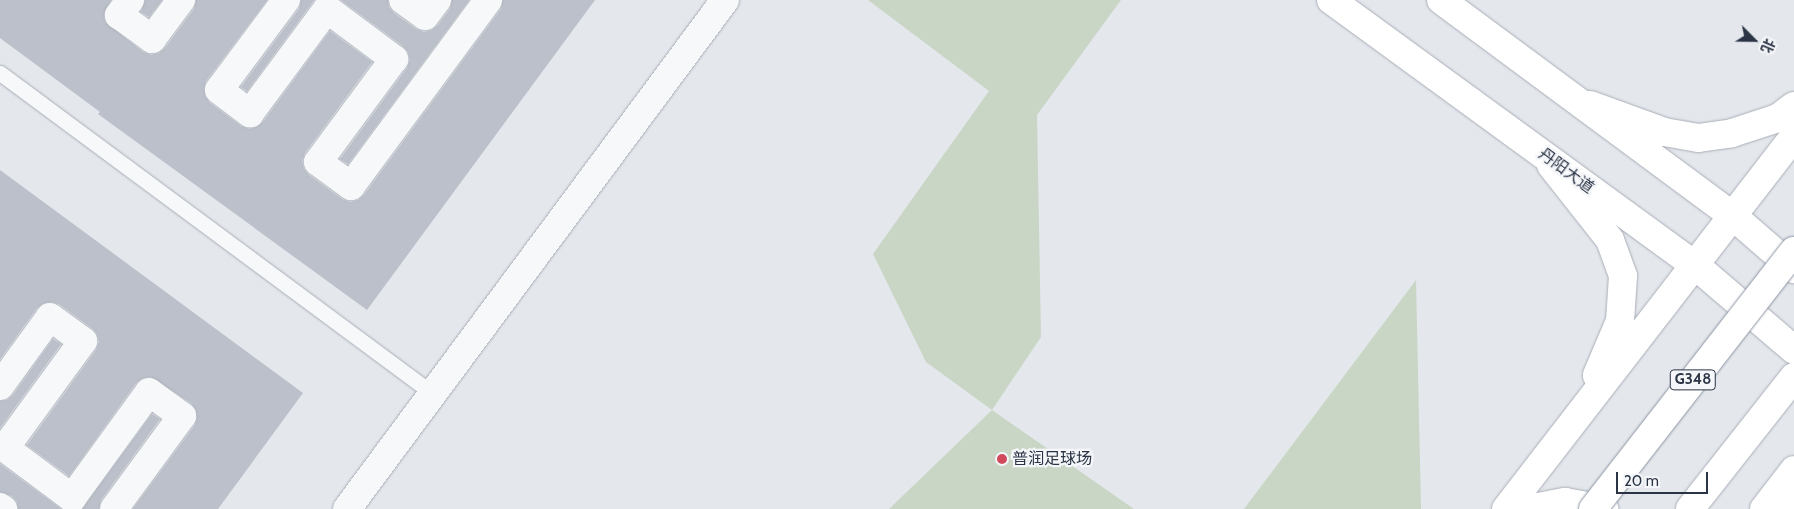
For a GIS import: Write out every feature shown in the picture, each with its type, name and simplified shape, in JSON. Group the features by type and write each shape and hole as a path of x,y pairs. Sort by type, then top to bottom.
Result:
{"main road":[{"name":"丹阳大道","path":"1331,0 1695,265 1794,350"},
{"path":"1441,0 1733,216 1794,269"},
{"path":"1573,98 1626,120 1664,132 1698,138 1732,133 1778,118 1794,106"},
{"path":"1506,509 1794,137"},
{"path":"1541,152 1610,240 1622,276 1620,321 1601,367 1566,431"},
{"name":"G348","path":"1593,509 1794,251"},
{"path":"1690,509 1794,377"},
{"path":"1764,509 1794,470"},
{"path":"1528,509 1565,502 1604,509"},
{"path":"1790,509 1794,506"}],"street":[{"path":"130,0 119,15 152,40 181,0"},
{"path":"286,0 219,90 250,113 327,9 394,59 318,162 351,186 488,0"},
{"path":"403,0 425,16 437,0"},
{"path":"346,509 725,0"},
{"path":"0,386 50,317 83,341 4,448 72,498 149,392 182,416 114,509"}],"lane":[{"path":"0,73 432,393"}],"green space":[{"path":"868,0 1121,0 1037,115 1041,337 992,410 926,362 873,254 989,91"},
{"path":"1416,280 1421,509 1244,509"},
{"name":"普润足球场","path":"992,410 1134,509 889,509"}],"building":[{"path":"0,0 111,0 104,13 105,22 143,52 151,55 159,53 165,48 194,9 196,0 267,0 206,81 204,88 205,96 210,103 241,126 249,129 257,127 263,122 330,31 372,62 305,153 302,161 304,169 309,175 342,199 350,202 358,200 364,195 501,9 503,0 595,0 367,310 98,114 100,112 0,38"},
{"path":"145,0 162,0 149,17 141,12"},
{"path":"301,0 314,0 247,91 241,87 299,9"},
{"path":"341,0 388,0 389,7 394,13 416,29 424,32 432,30 438,25 450,9 452,0 469,0 348,164 340,159 407,68 410,60 408,52 403,46"},
{"path":"0,170 303,393 218,509 133,509 195,425 197,418 196,410 191,403 151,377 143,378 136,383 69,476 27,445 96,350 99,342 97,334 93,329 59,304 52,302 44,303 37,308 0,359"},
{"path":"53,339 61,344 0,428 0,401 7,400 13,395"},
{"path":"152,414 160,419 101,500 99,509 82,509"},
{"path":"0,464 61,509 18,509 17,502 12,496 0,492"}],"place":[{"name":"普润足球场","path":"1002,459"}]}
